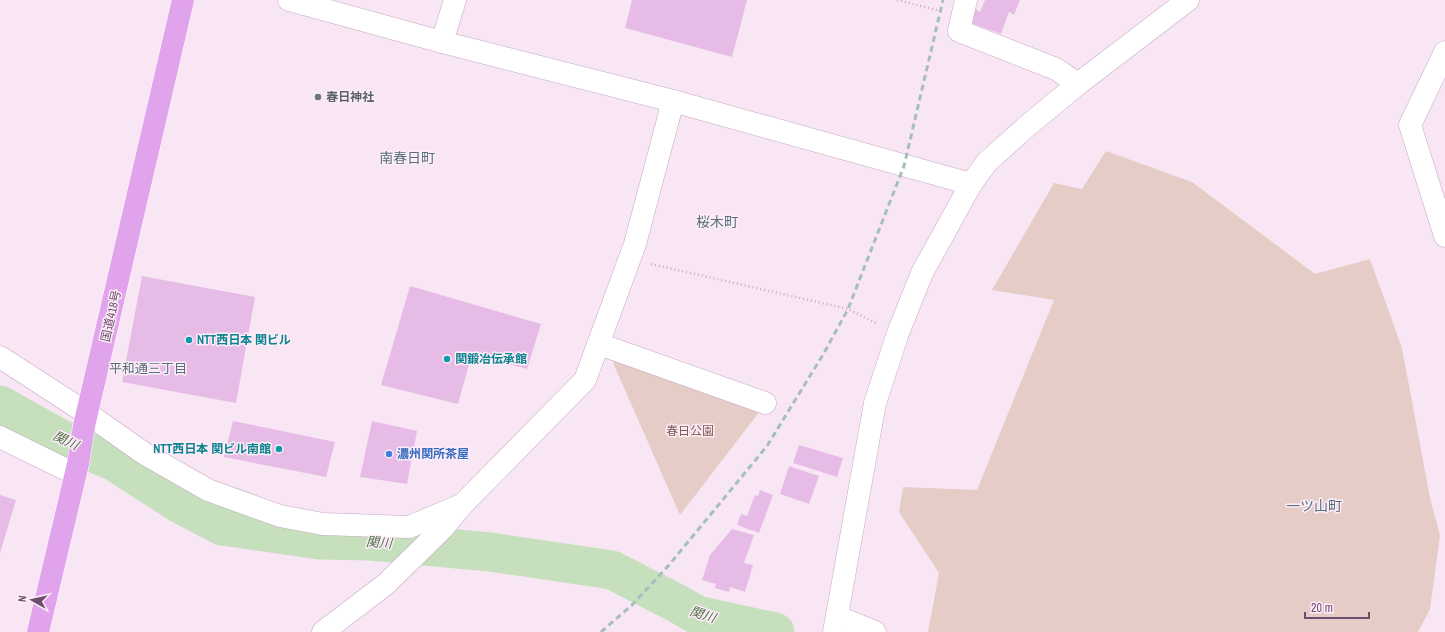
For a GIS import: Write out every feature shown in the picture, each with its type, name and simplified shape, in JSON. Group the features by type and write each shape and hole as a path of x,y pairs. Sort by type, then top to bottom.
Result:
{"highway":[{"name":"国道418号","path":"38,632 183,0"}],"street":[{"path":"289,0 442,42 673,101 971,184"},
{"path":"442,42 455,0"},
{"path":"875,632 836,624 875,402 898,333 922,273 971,184 987,162 1078,84 1188,0"},
{"path":"964,9 959,31 1056,69 1078,84"},
{"path":"1445,52 1410,126 1445,236"},
{"path":"323,632 386,584 443,528 462,505 585,380 629,259 673,101"},
{"path":"599,344 765,403"},
{"path":"0,357 86,420 208,490 280,516 323,524 409,527 462,505"},
{"path":"0,437 76,469"}],"path":[{"path":"897,0 964,9"},
{"path":"629,259 848,309 898,333"}],"green space":[{"path":"1106,151 1192,182 1315,274 1370,259 1402,348 1430,498 1440,535 1430,609 1418,632 928,632 939,573 899,512 903,487 977,490 1054,300 992,290 1054,183 1082,189"},
{"name":"春日公園","path":"613,358 760,411 680,515 614,365"}],"building":[{"path":"632,0 747,0 732,57 625,28"},
{"path":"985,0 1020,0 1014,15 1009,12 1001,34 971,23 976,9 980,12"},
{"name":"NTT西日本 関ビル","path":"142,276 255,297 236,403 122,382"},
{"path":"410,286 541,324 527,369 472,354 458,404 381,385"},
{"name":"NTT西日本 関ビル南館","path":"233,421 335,442 326,477 224,457"},
{"name":"濃州関所茶屋","path":"372,421 417,431 407,484 360,477"},
{"path":"799,445 843,458 837,477 793,463"},
{"path":"789,466 819,476 809,504 780,494"},
{"path":"760,490 773,495 759,533 737,525 741,514 747,516 755,495 758,496"},
{"path":"0,495 16,500 0,553"},
{"path":"732,529 754,535 744,563 753,565 745,592 730,587 729,592 715,588 716,584 702,580 710,555"}],"waterway":[{"name":"関川","path":"0,405 59,438 115,462 180,504 222,526 319,540 370,541 490,552 612,570 697,615 775,632"}],"railway":[{"path":"601,632 632,605 669,565 767,446 824,353 848,309 904,166 943,0"}],"place":[{"name":"春日神社","path":"318,97"},
{"name":"NTT西日本 関ビル","path":"189,340"},
{"name":"関鍛冶伝承館","path":"447,359"},
{"name":"NTT西日本 関ビル南館","path":"279,449"},
{"name":"濃州関所茶屋","path":"389,454"}],"district":[{"name":"南春日町","path":"407,158"},
{"name":"桜木町","path":"717,222"},
{"name":"平和通三丁目","path":"148,368"},
{"name":"一ツ山町","path":"1314,506"}]}
